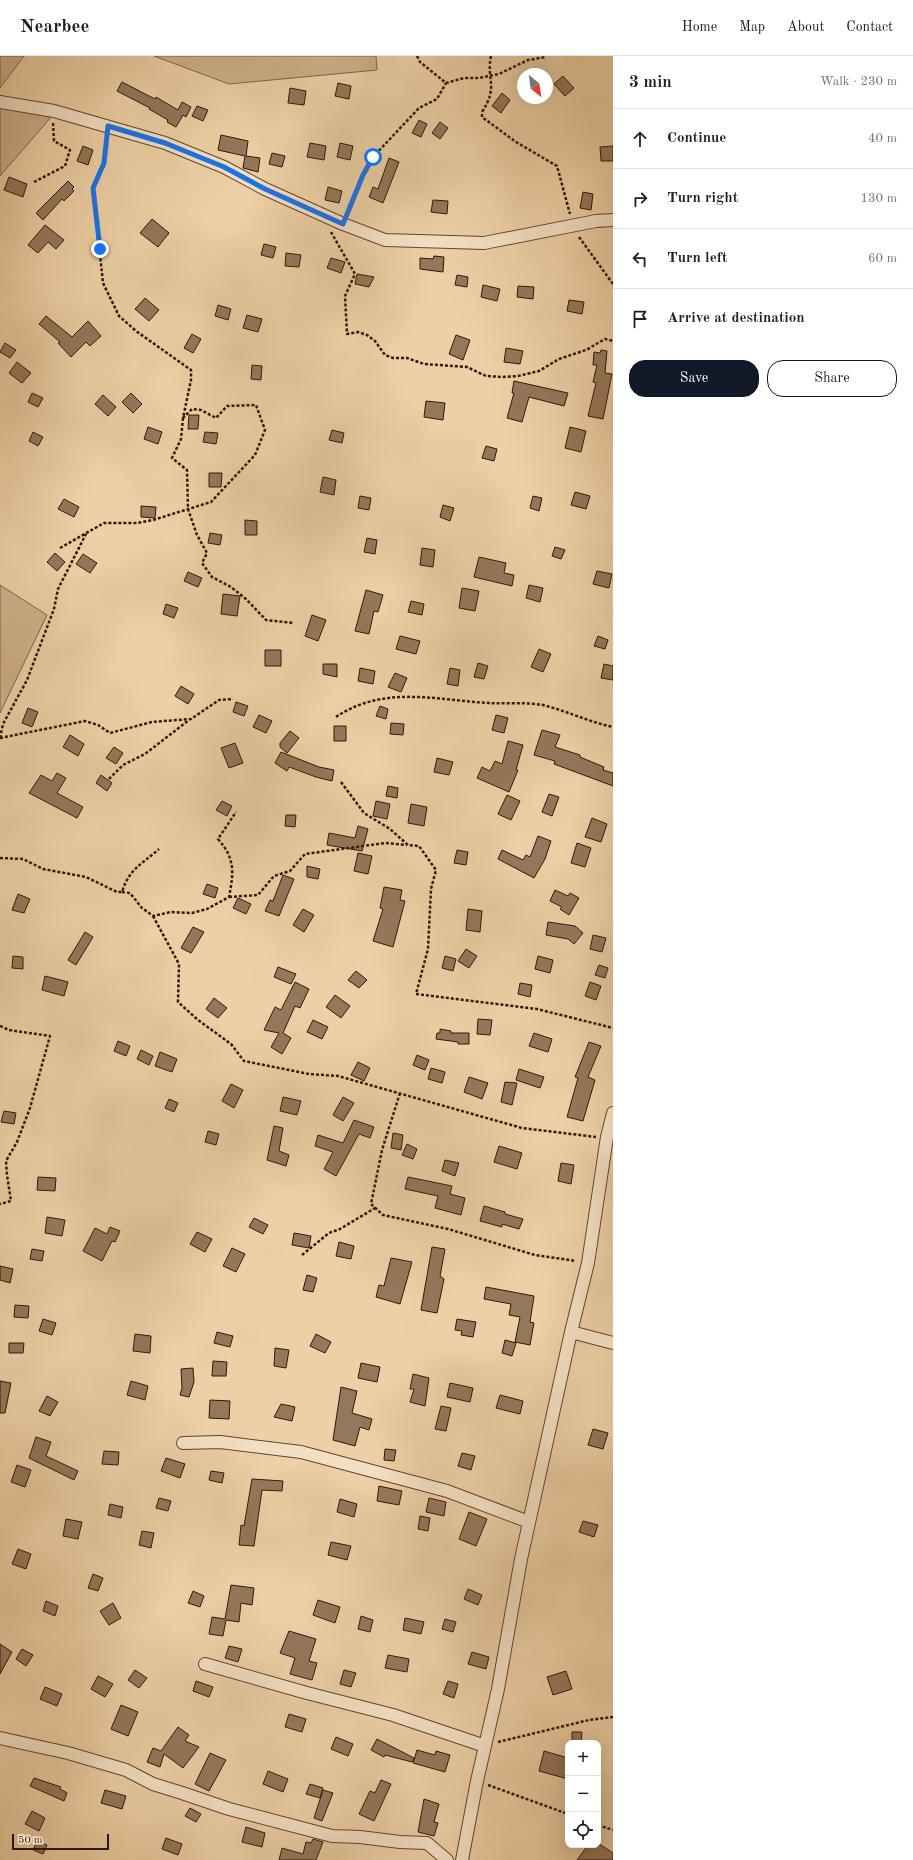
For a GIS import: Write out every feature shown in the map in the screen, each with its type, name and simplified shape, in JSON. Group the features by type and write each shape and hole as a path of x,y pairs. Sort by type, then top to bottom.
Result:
{"street":[{"path":"0,102 54,111 165,143 224,167 265,189 343,224 385,240 484,243 596,221 613,220"},
{"path":"462,1860 477,1781 498,1689 529,1522 571,1332 588,1263 607,1137 613,1113"},
{"path":"571,1332 613,1343"},
{"path":"183,1443 220,1442 301,1452 448,1492 529,1522"},
{"path":"205,1664 307,1694 393,1715 485,1746"},
{"path":"0,1738 68,1753 126,1770 153,1784 182,1792 229,1809 332,1836 427,1843 447,1860"}],"path":[{"path":"417,56 420,62 446,83"},
{"path":"491,56 492,87 488,102 482,112 482,117 516,142 557,166 573,226 593,258 613,284"},
{"path":"343,224 363,175 373,157 419,108 436,99 446,83 464,78 491,76 528,60 546,57"},
{"path":"34,182 65,166 70,150 54,141 52,132 54,111"},
{"path":"108,126 104,163 93,188 103,283 119,316 136,331 191,370 191,380 183,418 181,439 172,458 187,470 188,509 197,535 207,554 202,563 212,577 231,587 266,620 293,623"},
{"path":"330,230 355,274 345,296 347,334 358,332 368,335 375,341 385,355 393,358 407,358 424,364 467,367 486,376 518,376 540,371 559,359 586,350 605,339 613,341"},
{"path":"60,548 104,523 137,523 153,520 211,502 255,456 265,430 256,404 228,406 216,418 202,410 192,409 183,418"},
{"path":"87,533 58,589 54,609 27,680 3,724 0,738 85,721 98,725 110,733 152,722 191,719"},
{"path":"336,717 349,708 370,700 410,696 543,705 592,722 613,727"},
{"path":"109,779 123,765 145,754 175,730 219,700 232,699"},
{"path":"341,782 364,813 390,829 408,845"},
{"path":"228,897 233,870 228,850 218,839 236,812"},
{"path":"153,916 171,912 192,912 207,909 228,897 258,895 274,876 290,871 305,854 385,843 419,846 436,870 431,889 428,949 416,994 537,1009 613,1028"},
{"path":"122,892 126,881 136,867 159,849"},
{"path":"0,858 23,859 43,869 86,877 117,892 130,893 142,908 153,916 179,964 178,1002 198,1020 231,1044 244,1061 309,1074 338,1076 522,1128 607,1137"},
{"path":"0,1026 10,1030 50,1036 30,1108 17,1142 6,1161 6,1175 11,1201 0,1204"},
{"path":"400,1093 382,1150 371,1204 375,1208 383,1215 448,1229 535,1255 588,1263"},
{"path":"302,1255 329,1233 340,1229 375,1208"},
{"path":"485,1746 589,1720 613,1717"},
{"path":"477,1781 565,1813"},
{"path":"601,1826 613,1830"}],"shaded area":[{"path":"0,56 24,56 0,88"},
{"path":"154,56 376,56 377,70 229,84"},
{"path":"0,105 52,116 0,176"},
{"path":"0,585 47,615 0,713"}],"building":[{"path":"563,76 574,88 565,96 554,84"},
{"path":"122,82 155,99 156,97 178,110 182,102 191,107 186,117 183,115 176,127 167,122 168,120 149,109 150,108 117,91"},
{"path":"338,83 351,86 349,99 335,96"},
{"path":"290,88 306,91 304,105 288,103"},
{"path":"502,93 510,100 501,113 492,106"},
{"path":"197,106 208,110 203,121 192,116"},
{"path":"419,120 427,124 421,137 412,133"},
{"path":"440,122 448,128 440,139 432,133"},
{"path":"221,135 248,141 246,156 260,158 258,172 243,168 245,156 218,150"},
{"path":"310,143 326,146 324,160 307,157"},
{"path":"340,143 353,146 350,160 337,157"},
{"path":"83,146 93,150 88,165 77,161"},
{"path":"613,146 613,161 601,161 600,147"},
{"path":"272,153 285,156 282,167 269,164"},
{"path":"389,158 399,162 383,203 369,197 373,187 378,189"},
{"path":"9,177 27,184 23,197 4,190"},
{"path":"68,181 74,187 72,189 74,191 64,201 62,199 43,220 36,213"},
{"path":"328,187 342,191 339,203 325,200"},
{"path":"583,192 593,194 591,210 580,208"},
{"path":"433,200 448,201 447,214 431,212"},
{"path":"152,219 169,233 158,247 140,233"},
{"path":"45,225 64,240 56,249 48,242 38,253 28,245"},
{"path":"264,244 276,247 273,258 261,255"},
{"path":"286,253 301,255 299,267 285,266"},
{"path":"434,256 444,257 443,272 420,269 420,258 433,259"},
{"path":"331,258 345,262 341,273 327,268"},
{"path":"357,274 374,277 369,287 355,284"},
{"path":"457,275 468,277 467,287 455,285"},
{"path":"483,285 500,289 497,301 481,297"},
{"path":"518,286 534,287 533,299 517,297"},
{"path":"145,298 159,310 149,321 135,309"},
{"path":"569,300 584,302 582,314 567,311"},
{"path":"218,305 231,309 228,320 215,316"},
{"path":"247,315 262,319 258,332 243,328"},
{"path":"46,316 72,337 88,321 101,336 90,346 86,342 71,357 58,343 60,342 39,324"},
{"path":"192,334 201,339 193,353 184,348"},
{"path":"456,335 470,340 463,360 449,354"},
{"path":"5,343 16,350 10,358 0,352"},
{"path":"506,348 523,351 520,364 504,362"},
{"path":"601,350 607,351 605,373 612,374 603,419 588,416 596,383 593,382 597,365 593,365 594,352 600,353"},
{"path":"17,362 31,373 22,383 9,373"},
{"path":"252,365 262,366 261,380 251,379"},
{"path":"514,381 568,393 564,406 529,397 522,422 507,418 514,393 512,393"},
{"path":"32,393 43,398 38,407 28,402"},
{"path":"131,393 142,404 133,413 122,402"},
{"path":"103,395 116,407 108,416 95,404"},
{"path":"426,401 445,403 443,420 424,417"},
{"path":"189,415 199,415 198,429 188,429"},
{"path":"148,427 162,432 158,444 144,439"},
{"path":"570,427 586,431 581,452 565,448"},
{"path":"332,430 344,433 342,443 329,440"},
{"path":"33,432 43,437 38,446 29,441"},
{"path":"205,432 218,433 216,444 203,442"},
{"path":"486,446 497,449 494,461 482,458"},
{"path":"209,473 222,473 221,487 209,487"},
{"path":"323,477 336,480 334,495 320,492"},
{"path":"575,492 590,496 586,509 571,505"},
{"path":"360,496 371,498 369,510 358,508"},
{"path":"533,496 542,498 539,511 530,508"},
{"path":"64,499 79,507 74,517 58,509"},
{"path":"443,505 454,508 450,521 440,517"},
{"path":"141,506 156,507 155,518 141,517"},
{"path":"245,520 257,521 257,535 245,535"},
{"path":"210,533 222,535 220,545 208,543"},
{"path":"367,538 377,540 375,554 364,552"},
{"path":"555,547 565,550 561,559 552,556"},
{"path":"422,548 435,550 433,567 420,565"},
{"path":"55,553 65,562 57,571 47,562"},
{"path":"83,554 97,563 90,573 76,564"},
{"path":"479,557 506,563 504,573 514,575 512,586 474,577"},
{"path":"597,571 612,574 609,588 593,584"},
{"path":"188,572 202,578 198,587 184,581"},
{"path":"529,585 543,588 540,602 526,598"},
{"path":"462,588 479,591 475,611 459,608"},
{"path":"366,590 383,595 378,612 374,611 369,634 355,631"},
{"path":"223,594 240,596 237,616 221,614"},
{"path":"411,601 424,604 422,615 408,612"},
{"path":"166,604 178,608 174,618 163,614"},
{"path":"312,615 326,620 318,641 305,636"},
{"path":"400,636 420,641 416,654 396,649"},
{"path":"598,636 608,640 605,649 594,646"},
{"path":"539,649 551,654 543,672 531,667"},
{"path":"265,650 281,650 281,666 265,666"},
{"path":"478,663 488,666 484,679 474,677"},
{"path":"323,664 337,664 337,677 323,674"},
{"path":"604,664 613,666 613,680 601,678"},
{"path":"360,668 375,671 373,684 358,681"},
{"path":"450,668 460,670 458,686 447,684"},
{"path":"395,673 407,678 401,692 388,687"},
{"path":"181,686 194,694 188,704 175,696"},
{"path":"236,702 248,706 244,716 233,712"},
{"path":"380,706 388,709 386,719 376,716"},
{"path":"28,708 38,712 32,727 22,723"},
{"path":"259,715 272,721 266,733 253,727"},
{"path":"496,715 508,718 504,733 492,730"},
{"path":"391,723 404,724 403,735 390,734"},
{"path":"334,726 346,726 346,741 334,741"},
{"path":"542,730 560,735 555,747 580,755 580,757 604,767 603,770 613,773 613,786 554,764 555,761 534,755"},
{"path":"290,731 299,738 287,753 280,747 280,743"},
{"path":"70,735 84,744 78,756 63,747"},
{"path":"508,741 523,745 516,770 518,770 509,792 477,778 482,767 490,771 495,761 502,764"},
{"path":"235,743 243,763 229,768 221,748"},
{"path":"114,747 123,753 116,764 106,758"},
{"path":"281,752 319,767 334,770 332,781 289,767 287,771 275,763"},
{"path":"437,758 453,762 449,775 434,772"},
{"path":"57,773 66,778 57,793 83,807 77,818 29,793 41,775 52,781"},
{"path":"101,775 112,783 107,791 96,783"},
{"path":"388,786 398,788 397,798 386,796"},
{"path":"549,794 559,797 552,816 542,812"},
{"path":"507,795 520,801 511,820 498,814"},
{"path":"222,801 232,806 227,816 216,810"},
{"path":"376,801 390,804 387,819 373,816"},
{"path":"411,804 427,807 424,826 408,823"},
{"path":"286,815 296,815 295,827 285,826"},
{"path":"592,818 607,824 601,842 585,837"},
{"path":"358,826 368,829 362,851 327,845 329,833 355,838"},
{"path":"538,836 551,841 545,859 534,878 498,859 502,850 523,860 526,855 530,857"},
{"path":"577,843 591,848 585,867 571,863"},
{"path":"457,850 468,852 466,865 454,863"},
{"path":"358,853 372,856 368,874 354,871"},
{"path":"307,866 320,869 318,879 307,877"},
{"path":"283,875 294,879 279,916 265,911 270,900 273,901"},
{"path":"207,884 218,888 215,898 203,894"},
{"path":"384,887 402,890 400,900 405,901 393,947 373,941 383,909 380,908"},
{"path":"555,890 568,896 570,893 579,898 569,915 560,909 562,907 550,901"},
{"path":"18,894 30,899 24,913 12,910"},
{"path":"238,898 251,904 246,914 233,908"},
{"path":"303,909 314,915 304,932 293,925"},
{"path":"468,909 482,911 480,932 466,930"},
{"path":"548,922 575,926 583,933 574,944 568,939 546,935"},
{"path":"193,927 204,932 191,953 181,948"},
{"path":"85,932 93,937 76,965 68,960"},
{"path":"593,935 606,938 602,952 590,949"},
{"path":"466,949 477,956 469,968 458,961"},
{"path":"13,956 23,957 23,969 12,968"},
{"path":"445,956 456,959 453,971 442,968"},
{"path":"538,956 553,960 550,973 535,969"},
{"path":"599,965 608,968 605,978 595,975"},
{"path":"278,967 296,974 291,984 274,977"},
{"path":"356,971 367,980 359,988 348,980"},
{"path":"45,976 68,982 64,996 42,990"},
{"path":"295,982 309,989 300,1008 295,1006 283,1033 291,1038 282,1054 271,1047 279,1033 264,1030 275,1007 281,1010"},
{"path":"590,982 601,986 596,1000 585,996"},
{"path":"520,983 532,985 530,997 518,994"},
{"path":"335,995 350,1006 341,1018 326,1007"},
{"path":"214,998 227,1008 218,1018 206,1009"},
{"path":"478,1019 492,1020 490,1035 477,1034"},
{"path":"313,1020 328,1027 322,1039 307,1032"},
{"path":"440,1029 451,1031 451,1033 469,1033 469,1044 458,1044 458,1042 436,1039 437,1033 440,1033"},
{"path":"534,1033 552,1039 548,1052 529,1046"},
{"path":"118,1041 130,1046 126,1056 114,1051"},
{"path":"589,1042 601,1046 588,1077 595,1080 583,1121 567,1117 578,1078 575,1077"},
{"path":"141,1050 153,1056 149,1065 137,1059"},
{"path":"160,1052 177,1059 172,1072 155,1066"},
{"path":"417,1055 429,1060 425,1070 413,1065"},
{"path":"358,1062 370,1068 364,1081 351,1075"},
{"path":"431,1068 445,1072 442,1083 428,1079"},
{"path":"519,1069 544,1077 540,1088 516,1080"},
{"path":"469,1077 488,1083 482,1099 464,1092"},
{"path":"505,1082 517,1083 512,1105 501,1102"},
{"path":"231,1084 243,1090 234,1108 222,1101"},
{"path":"283,1097 301,1101 297,1115 280,1111"},
{"path":"343,1097 354,1103 343,1121 333,1115"},
{"path":"169,1099 178,1103 174,1112 165,1108"},
{"path":"4,1111 16,1113 14,1124 1,1122"},
{"path":"354,1120 374,1127 370,1138 359,1134 336,1176 324,1169 333,1152 315,1146 318,1135 343,1143"},
{"path":"274,1126 283,1128 279,1151 289,1155 286,1166 267,1160"},
{"path":"208,1131 219,1134 216,1145 205,1142"},
{"path":"393,1133 403,1135 401,1150 391,1148"},
{"path":"407,1144 417,1149 413,1159 402,1155"},
{"path":"499,1146 522,1153 517,1169 494,1162"},
{"path":"445,1160 459,1163 455,1176 442,1171"},
{"path":"561,1163 574,1165 571,1184 558,1181"},
{"path":"38,1177 56,1178 55,1191 37,1190"},
{"path":"408,1177 452,1186 450,1194 465,1198 461,1215 435,1208 438,1196 405,1189"},
{"path":"484,1206 523,1219 519,1229 502,1224 502,1227 480,1221"},
{"path":"47,1217 65,1220 62,1236 45,1233"},
{"path":"254,1218 268,1225 263,1234 249,1227"},
{"path":"110,1227 120,1231 115,1242 112,1241 102,1261 83,1251 95,1228 107,1234"},
{"path":"197,1232 212,1239 205,1252 190,1244"},
{"path":"294,1233 311,1236 309,1248 292,1245"},
{"path":"339,1242 354,1246 351,1259 336,1256"},
{"path":"432,1247 445,1249 440,1276 444,1279 437,1313 421,1310"},
{"path":"232,1248 245,1254 236,1272 223,1266"},
{"path":"32,1249 44,1251 42,1261 30,1259"},
{"path":"391,1258 412,1262 400,1304 376,1297 379,1285 384,1286"},
{"path":"0,1266 13,1269 10,1283 0,1280"},
{"path":"307,1275 317,1278 313,1292 303,1290"},
{"path":"486,1287 534,1296 530,1322 534,1323 530,1345 515,1342 520,1317 509,1315 511,1304 484,1299"},
{"path":"15,1305 29,1306 28,1318 14,1317"},
{"path":"43,1319 56,1323 52,1335 39,1331"},
{"path":"457,1319 476,1322 473,1337 461,1335 462,1331 455,1330"},
{"path":"217,1332 233,1336 230,1347 214,1343"},
{"path":"135,1334 151,1336 150,1353 133,1351"},
{"path":"316,1334 331,1342 325,1353 310,1346"},
{"path":"505,1340 516,1343 512,1356 502,1353"},
{"path":"9,1343 24,1343 23,1353 9,1353"},
{"path":"275,1348 289,1350 286,1368 274,1366"},
{"path":"213,1361 227,1362 226,1376 212,1376"},
{"path":"361,1363 380,1367 377,1382 358,1378"},
{"path":"193,1368 194,1382 189,1397 180,1395 182,1388 181,1369"},
{"path":"413,1374 429,1378 425,1406 410,1402 414,1389 410,1389"},
{"path":"0,1381 11,1383 5,1413 0,1413"},
{"path":"131,1381 148,1386 145,1400 127,1395"},
{"path":"450,1383 473,1388 470,1402 447,1397"},
{"path":"341,1387 357,1391 352,1413 372,1419 369,1430 360,1427 355,1446 333,1440"},
{"path":"500,1395 523,1401 520,1414 496,1408"},
{"path":"47,1396 58,1402 50,1416 39,1411"},
{"path":"210,1400 230,1401 229,1419 209,1418"},
{"path":"281,1404 295,1407 292,1421 274,1417"},
{"path":"441,1406 451,1408 446,1431 435,1429"},
{"path":"593,1429 608,1433 603,1449 588,1445"},
{"path":"36,1437 51,1442 46,1456 78,1471 74,1480 29,1458"},
{"path":"385,1449 396,1450 394,1461 384,1460"},
{"path":"104,1451 119,1452 118,1465 102,1464"},
{"path":"462,1453 475,1456 471,1470 458,1466"},
{"path":"166,1458 185,1464 180,1478 161,1471"},
{"path":"17,1465 31,1470 25,1487 11,1482"},
{"path":"211,1471 224,1473 222,1483 209,1480"},
{"path":"252,1479 283,1481 282,1491 262,1490 254,1546 239,1545 241,1525 244,1526"},
{"path":"379,1486 402,1491 399,1505 377,1501"},
{"path":"159,1498 171,1501 168,1511 156,1508"},
{"path":"429,1498 446,1502 444,1516 426,1512"},
{"path":"340,1499 357,1504 354,1517 337,1512"},
{"path":"110,1504 123,1507 121,1518 108,1515"},
{"path":"469,1512 487,1519 476,1546 459,1539"},
{"path":"420,1516 430,1518 428,1531 418,1529"},
{"path":"66,1519 82,1522 78,1539 63,1536"},
{"path":"583,1521 598,1525 594,1537 579,1532"},
{"path":"142,1531 154,1533 151,1548 139,1545"},
{"path":"331,1542 351,1546 347,1560 328,1555"},
{"path":"18,1549 31,1554 26,1569 12,1564"},
{"path":"93,1574 103,1578 98,1591 88,1588"},
{"path":"231,1585 254,1588 252,1605 241,1603 239,1622 226,1620 223,1636 209,1634 212,1617 225,1619"},
{"path":"468,1589 482,1595 478,1605 464,1599"},
{"path":"193,1591 204,1596 200,1607 188,1603"},
{"path":"318,1600 340,1607 335,1623 313,1615"},
{"path":"46,1601 58,1606 55,1616 43,1611"},
{"path":"113,1603 121,1618 109,1625 100,1611"},
{"path":"361,1616 373,1620 370,1632 358,1629"},
{"path":"405,1618 424,1622 421,1634 403,1630"},
{"path":"445,1619 456,1622 453,1632 442,1629"},
{"path":"289,1631 316,1639 309,1661 317,1663 312,1680 290,1674 295,1658 280,1653"},
{"path":"0,1644 12,1652 0,1674"},
{"path":"229,1646 242,1649 238,1662 225,1658"},
{"path":"22,1649 33,1655 26,1666 16,1659"},
{"path":"472,1652 489,1657 486,1669 468,1664"},
{"path":"388,1655 409,1659 407,1672 385,1668"},
{"path":"135,1670 147,1678 139,1688 128,1680"},
{"path":"344,1670 356,1673 351,1687 340,1684"},
{"path":"566,1671 572,1689 553,1695 547,1677"},
{"path":"98,1676 113,1684 105,1697 91,1689"},
{"path":"196,1681 213,1687 209,1697 193,1691"},
{"path":"448,1681 458,1684 454,1698 443,1694"},
{"path":"45,1687 62,1694 57,1706 40,1699"},
{"path":"121,1705 138,1712 128,1736 111,1729"},
{"path":"289,1714 306,1719 302,1732 285,1727"},
{"path":"178,1727 189,1735 185,1741 199,1747 183,1768 164,1754 160,1767 147,1762 153,1748 161,1751"},
{"path":"572,1732 582,1732 581,1740 572,1740"},
{"path":"336,1737 353,1744 348,1756 331,1749"},
{"path":"377,1739 414,1758 412,1762 385,1755 384,1757 371,1750"},
{"path":"417,1750 435,1755 436,1751 450,1755 445,1772 413,1763"},
{"path":"544,1751 565,1757 565,1778 539,1771"},
{"path":"210,1753 226,1760 209,1791 195,1784"},
{"path":"268,1771 288,1779 283,1792 263,1784"},
{"path":"34,1778 61,1787 60,1789 67,1793 64,1801 30,1786"},
{"path":"381,1780 391,1784 374,1821 359,1814 370,1791 375,1793"},
{"path":"310,1784 323,1788 320,1798 306,1794"},
{"path":"105,1790 126,1796 122,1809 101,1803"},
{"path":"323,1790 333,1793 322,1821 314,1818"},
{"path":"424,1799 439,1804 434,1822 438,1823 434,1836 418,1832"},
{"path":"190,1808 201,1814 196,1822 185,1816"},
{"path":"32,1811 45,1818 39,1831 25,1824"},
{"path":"246,1827 265,1833 262,1847 242,1842"},
{"path":"166,1838 182,1844 178,1855 162,1849"},
{"path":"313,1839 323,1842 316,1860 279,1860 282,1848 303,1854 306,1842 311,1843"},
{"path":"37,1841 47,1845 43,1854 33,1850"},
{"path":"601,1845 613,1853 613,1860 577,1860 586,1848 601,1848"}],"route":[{"path":"100,249 93,188 104,163 108,126 165,143 224,167 265,189 343,224 363,175 373,157"}]}
